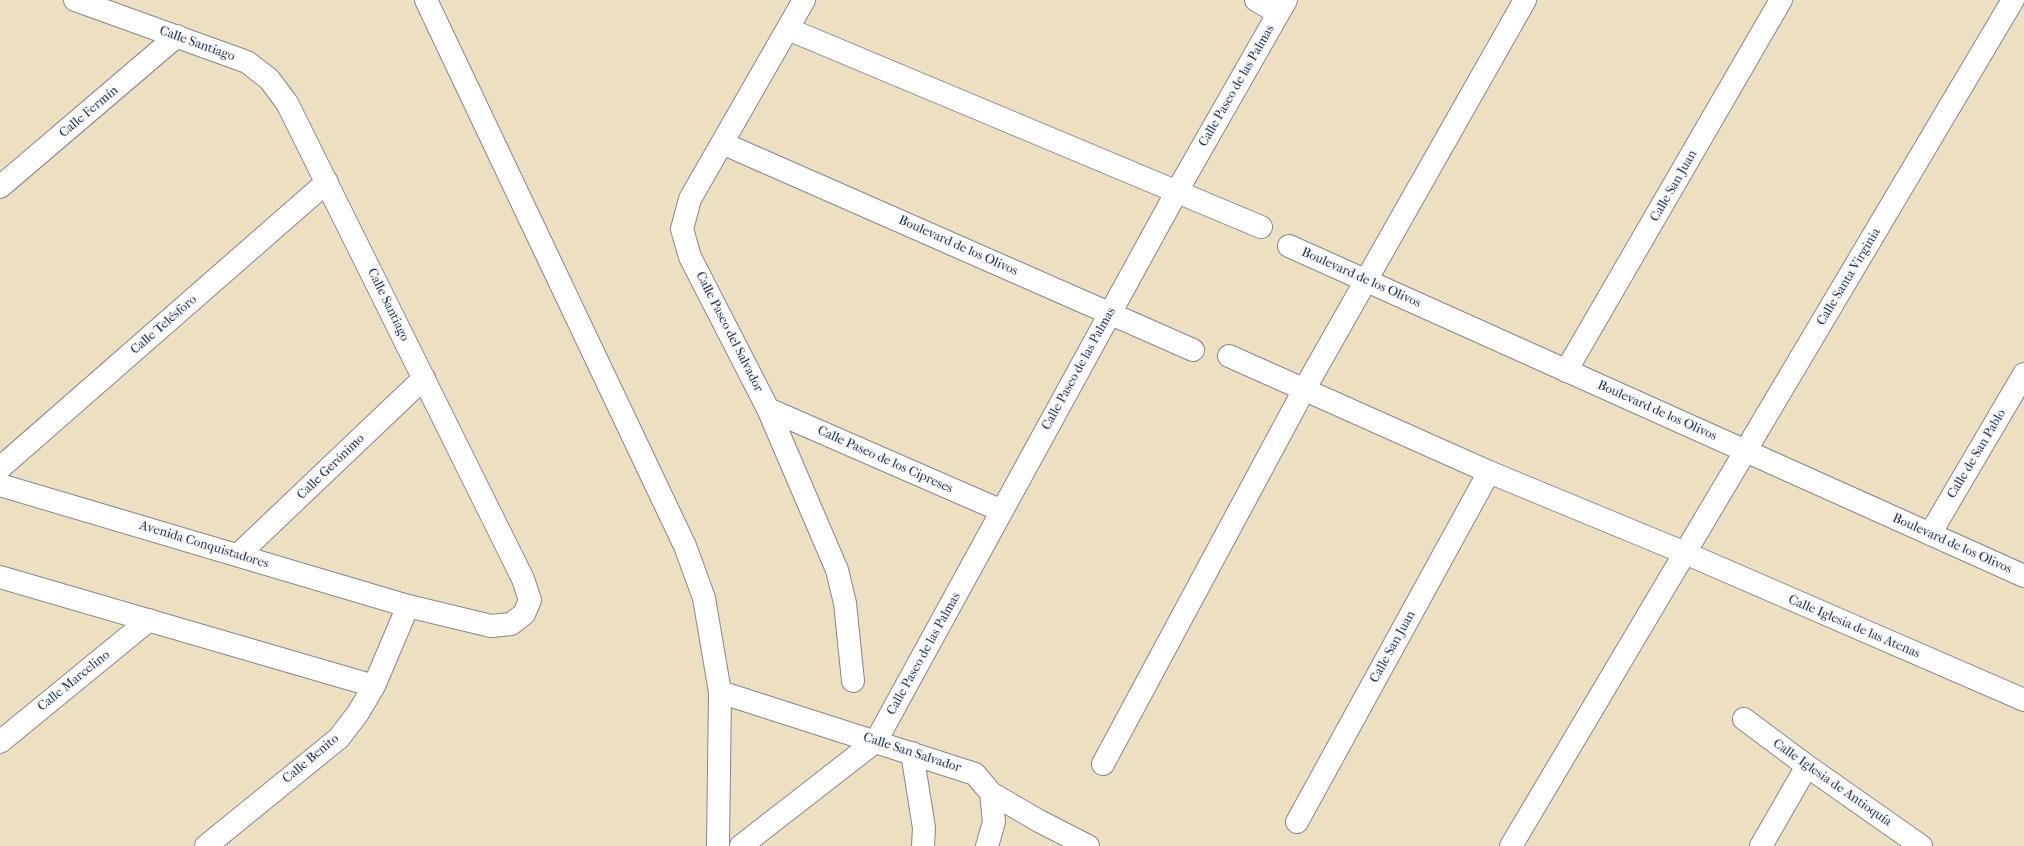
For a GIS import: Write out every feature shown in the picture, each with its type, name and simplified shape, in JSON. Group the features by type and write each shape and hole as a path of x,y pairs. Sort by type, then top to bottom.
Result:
{"street":[{"name":"Calle Santiago","path":"75,0 247,62 270,80 287,103 523,579 530,600 524,614 511,624 491,626 408,606"},
{"path":"426,0 685,546 704,598 720,692 718,846"},
{"name":"Calle Paseo del Salvador","path":"804,0 690,199 682,229 690,257 768,409 837,570 846,603 853,681"},
{"path":"1256,0 1282,7"},
{"path":"1103,764 1305,388 1368,281 1525,0"},
{"name":"Calle San Juan","path":"1566,371 1781,0"},
{"name":"Calle Santa Virginia","path":"1511,846 2013,0"},
{"name":"Calle Paseo de las Palmas","path":"876,741 1176,193 1282,7"},
{"path":"788,29 1176,193 1261,227"},
{"name":"Calle Fermín","path":"0,187 177,36"},
{"name":"Boulevard de los Olivos","path":"722,143 1193,350"},
{"name":"Calle Telésforo","path":"0,468 327,182"},
{"name":"Boulevard de los Olivos","path":"1289,246 2024,576"},
{"path":"1228,356 1305,388 1489,472 1685,554"},
{"name":"Calle de San Pablo","path":"1930,534 2024,374"},
{"name":"Calle Gerónimo","path":"238,555 424,378"},
{"name":"Calle Paseo de los Cipreses","path":"768,409 1002,511"},
{"name":"Calle San Juan","path":"1298,822 1489,472"},
{"name":"Avenida Conquistadores","path":"0,485 408,606"},
{"name":"Calle Iglesia de las Atenas","path":"1685,554 2024,700"},
{"path":"0,577 374,686"},
{"name":"Calle Benito","path":"206,846 339,738 358,713 374,686 408,606"},
{"name":"Calle Marcelino","path":"0,742 149,620"},
{"name":"Calle San Salvador","path":"720,692 975,774 991,793 1039,821 1088,846"},
{"name":"Calle Iglesia de Antioquía","path":"1744,719 1807,766 1921,846"},
{"path":"740,846 876,741"},
{"path":"912,753 924,828 923,846"},
{"path":"1761,846 1807,766"},
{"path":"987,846 994,822 991,793"}]}
